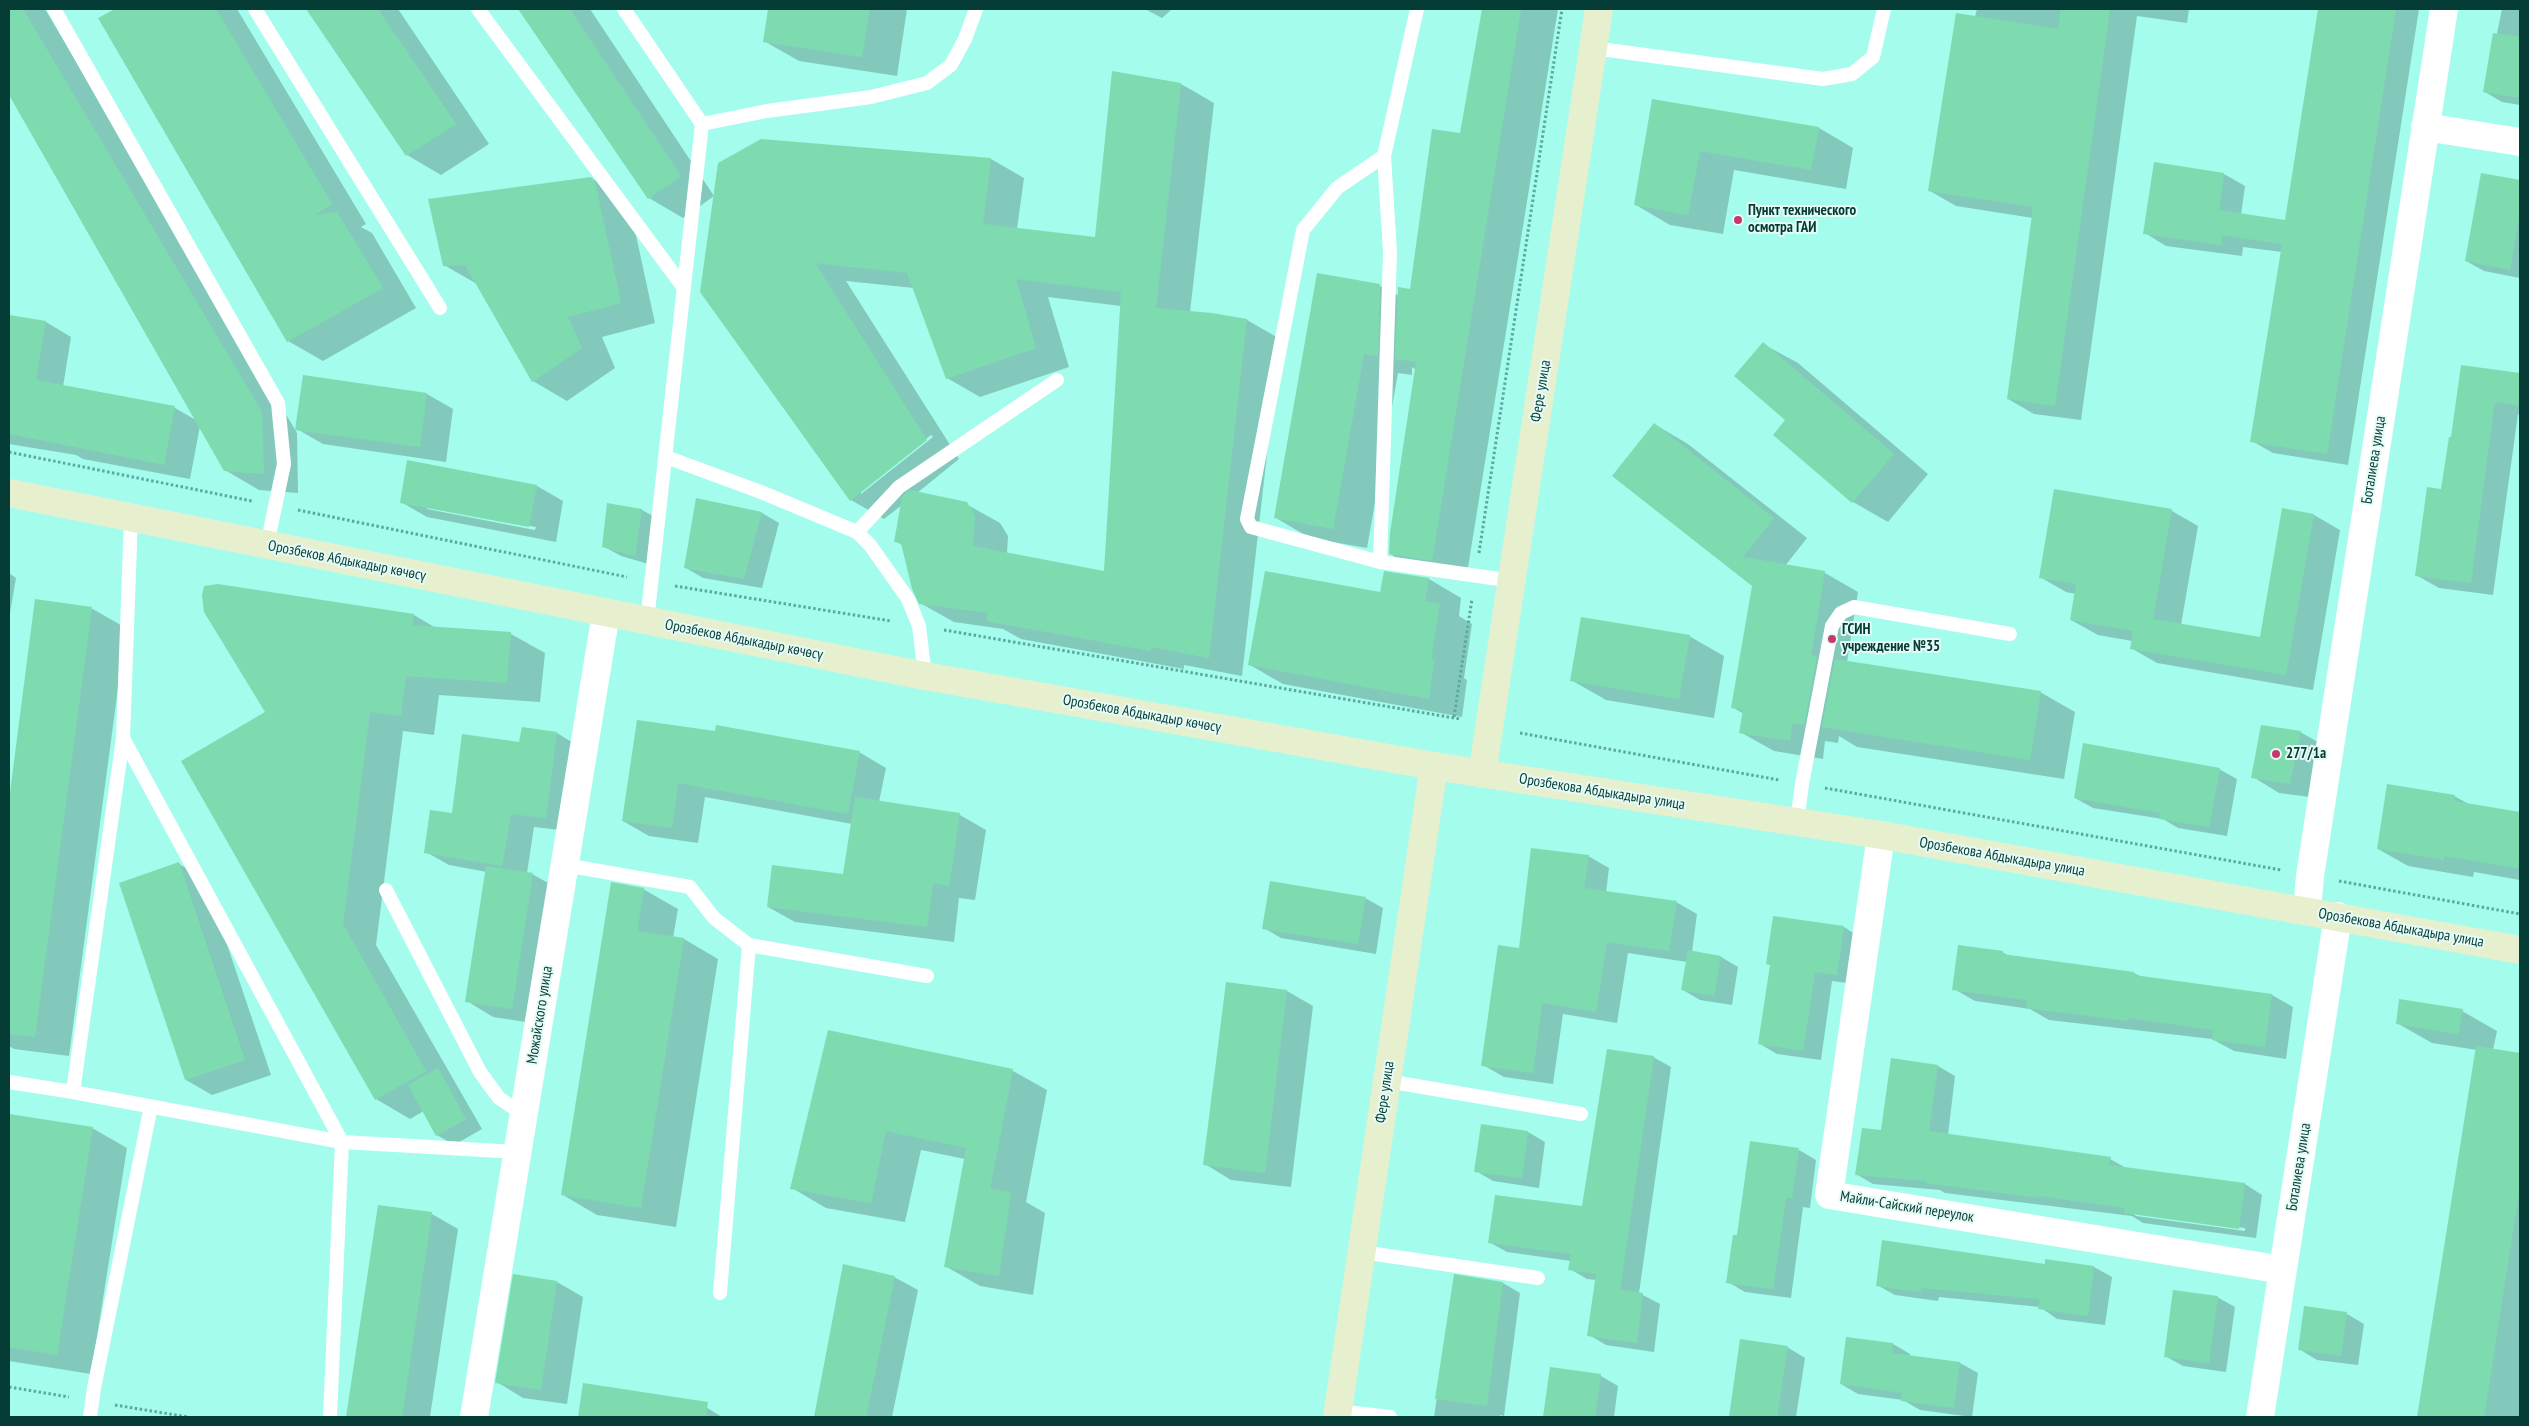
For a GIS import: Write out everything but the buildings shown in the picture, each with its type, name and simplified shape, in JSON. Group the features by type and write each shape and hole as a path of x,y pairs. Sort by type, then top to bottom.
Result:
{"street":[{"name":"Фере улица","path":"1482,774 1599,9"},
{"name":"Боталиева улица","path":"2307,911 2310,876 2444,9"},
{"path":"2425,126 2520,142"},
{"name":"Орозбеков Абдыкадыр көчөсү","path":"9,493 925,676 1482,774"},
{"name":"Можайского улица","path":"474,1417 606,613"},
{"name":"Фере улица","path":"1338,1414 1434,766"},
{"name":"Орозбекова Абдыкадыра улица","path":"1482,774 1881,835 2520,950"},
{"name":"Майли-Сайский переулок","path":"1881,835 1829,1195 2283,1270"},
{"name":"Боталиева улица","path":"2260,1417 2338,916"}],"lane":[{"path":"54,9 278,403 284,464 267,545"},
{"path":"255,9 440,308"},
{"path":"478,9 684,288"},
{"path":"624,9 702,124 653,582 647,621"},
{"path":"702,124 768,111 871,97 927,83 951,64 965,39 976,9"},
{"path":"1380,562 1390,252 1384,156 1417,9"},
{"path":"1593,48 1823,79 1852,74 1873,57 1884,9"},
{"path":"1384,156 1336,188 1303,230 1246,519 1251,526 1380,562 1513,580"},
{"path":"857,532 899,486 1057,380"},
{"path":"666,457 761,492 857,532 870,545 908,599 919,626 925,676"},
{"path":"73,1092 123,738 131,517"},
{"path":"1797,822 1802,784 1832,626 1841,613 1854,607 2010,634"},
{"path":"123,738 342,1142 330,1417"},
{"path":"565,865 690,887 714,918 749,946 927,976"},
{"path":"386,890 480,1072 499,1098 524,1115"},
{"path":"720,1293 749,946"},
{"path":"1387,1081 1581,1114"},
{"path":"9,1082 151,1106 342,1142 518,1152"},
{"path":"90,1417 96,1378 151,1106"},
{"path":"1362,1252 1538,1278"},
{"path":"1338,1414 1390,1417"}],"path":[{"path":"1454,717 1562,9"},
{"path":"9,452 653,582 1454,717 1489,728 2520,914"}],"place":[{"name":"Пункт технического осмотра ГАИ","path":"1738,220"},
{"name":"ГСИН учреждение №35","path":"1832,639"},
{"name":"277/1а","path":"2276,754"}]}
